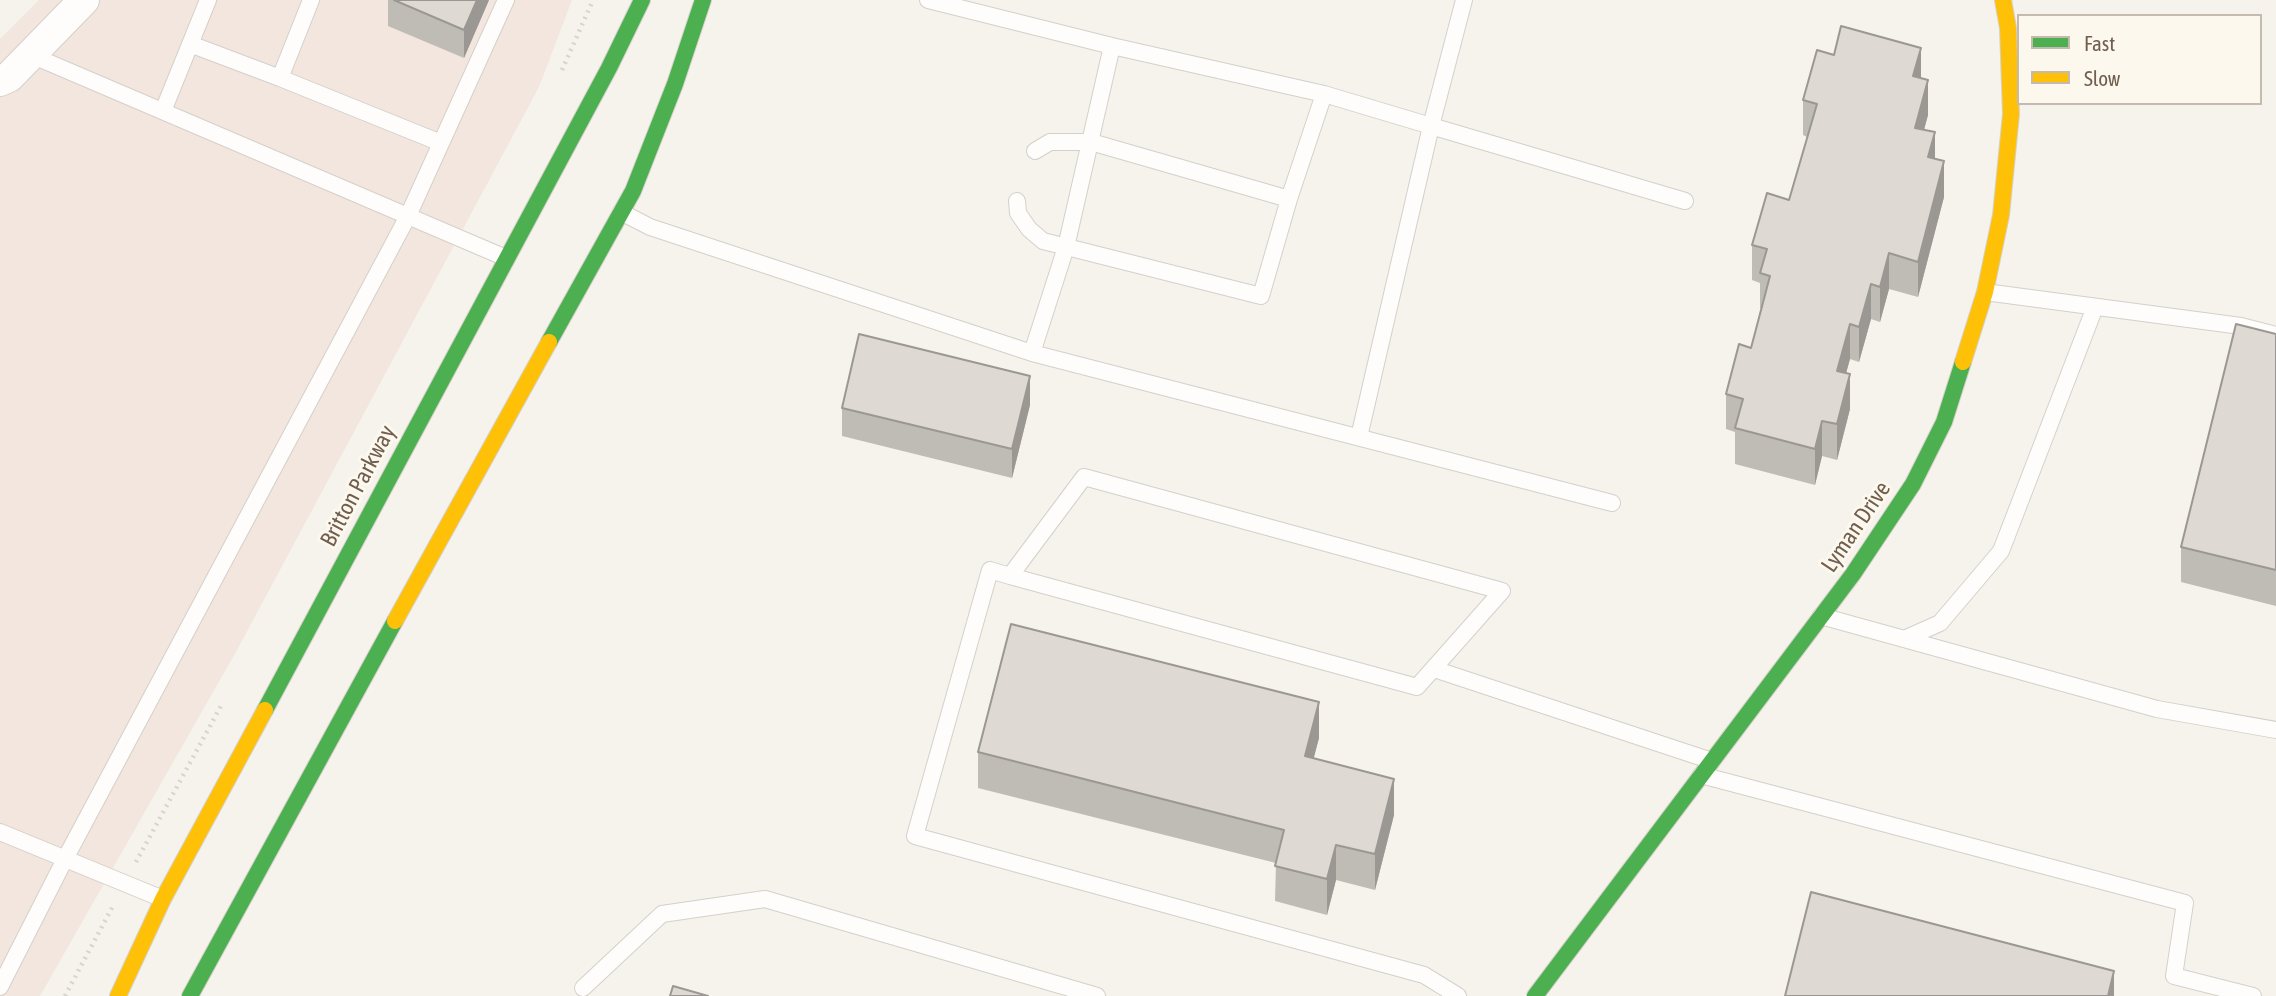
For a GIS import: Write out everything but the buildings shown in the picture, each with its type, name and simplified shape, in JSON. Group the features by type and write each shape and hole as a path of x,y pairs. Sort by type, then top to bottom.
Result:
{"main road":[{"name":"Britton Parkway","path":"118,996 163,899 609,68 642,0"},
{"path":"190,996 632,191 675,84 703,0"},
{"name":"Lyman Drive","path":"1535,996 1873,545 1913,484 1944,422 1985,292 2001,215 2011,114 2008,28 2003,0"}],"street":[{"path":"0,81 9,77 84,0"}],"lane":[{"path":"163,111 208,0"},
{"path":"280,78 311,0"},
{"path":"0,986 408,216 506,0"},
{"path":"928,0 1112,46 1324,94 1685,201"},
{"path":"1359,437 1431,126 1464,0"},
{"path":"190,44 441,143"},
{"path":"1032,353 1066,247 1112,46"},
{"path":"31,55 506,258"},
{"path":"1017,201 1018,212 1028,229 1043,241 1261,296 1289,199 1324,94"},
{"path":"1035,152 1050,142 1091,142 1289,199"},
{"path":"621,212 650,228 1032,353 1612,503"},
{"path":"1985,292 2242,326 2276,335"},
{"path":"1904,639 1940,623 2001,551 2095,307"},
{"path":"1010,576 1084,477 1502,591 1417,687 1010,576 990,570 915,835 1424,975 1458,996"},
{"path":"1821,616 2157,709 2276,730"},
{"path":"1434,669 1712,761"},
{"path":"1701,775 2185,903 2174,976 2253,996"},
{"path":"0,832 163,899"},
{"path":"583,988 662,914 765,899 1097,996"}],"shaded area":[{"path":"39,0 572,0 539,87 237,650 40,996 0,996 0,39"}],"traffic: fast":[{"path":"265,710 609,68 642,0"},
{"path":"549,342 633,191 675,84 703,0"},
{"path":"1535,996 1853,574 1913,484 1944,422 1963,362"},
{"path":"190,996 395,621"}],"traffic: slow":[{"path":"1963,362 1985,292 2001,215 2011,114 2008,28 2003,0"},
{"path":"395,621 549,342"},
{"path":"118,996 163,899 265,710"}]}
